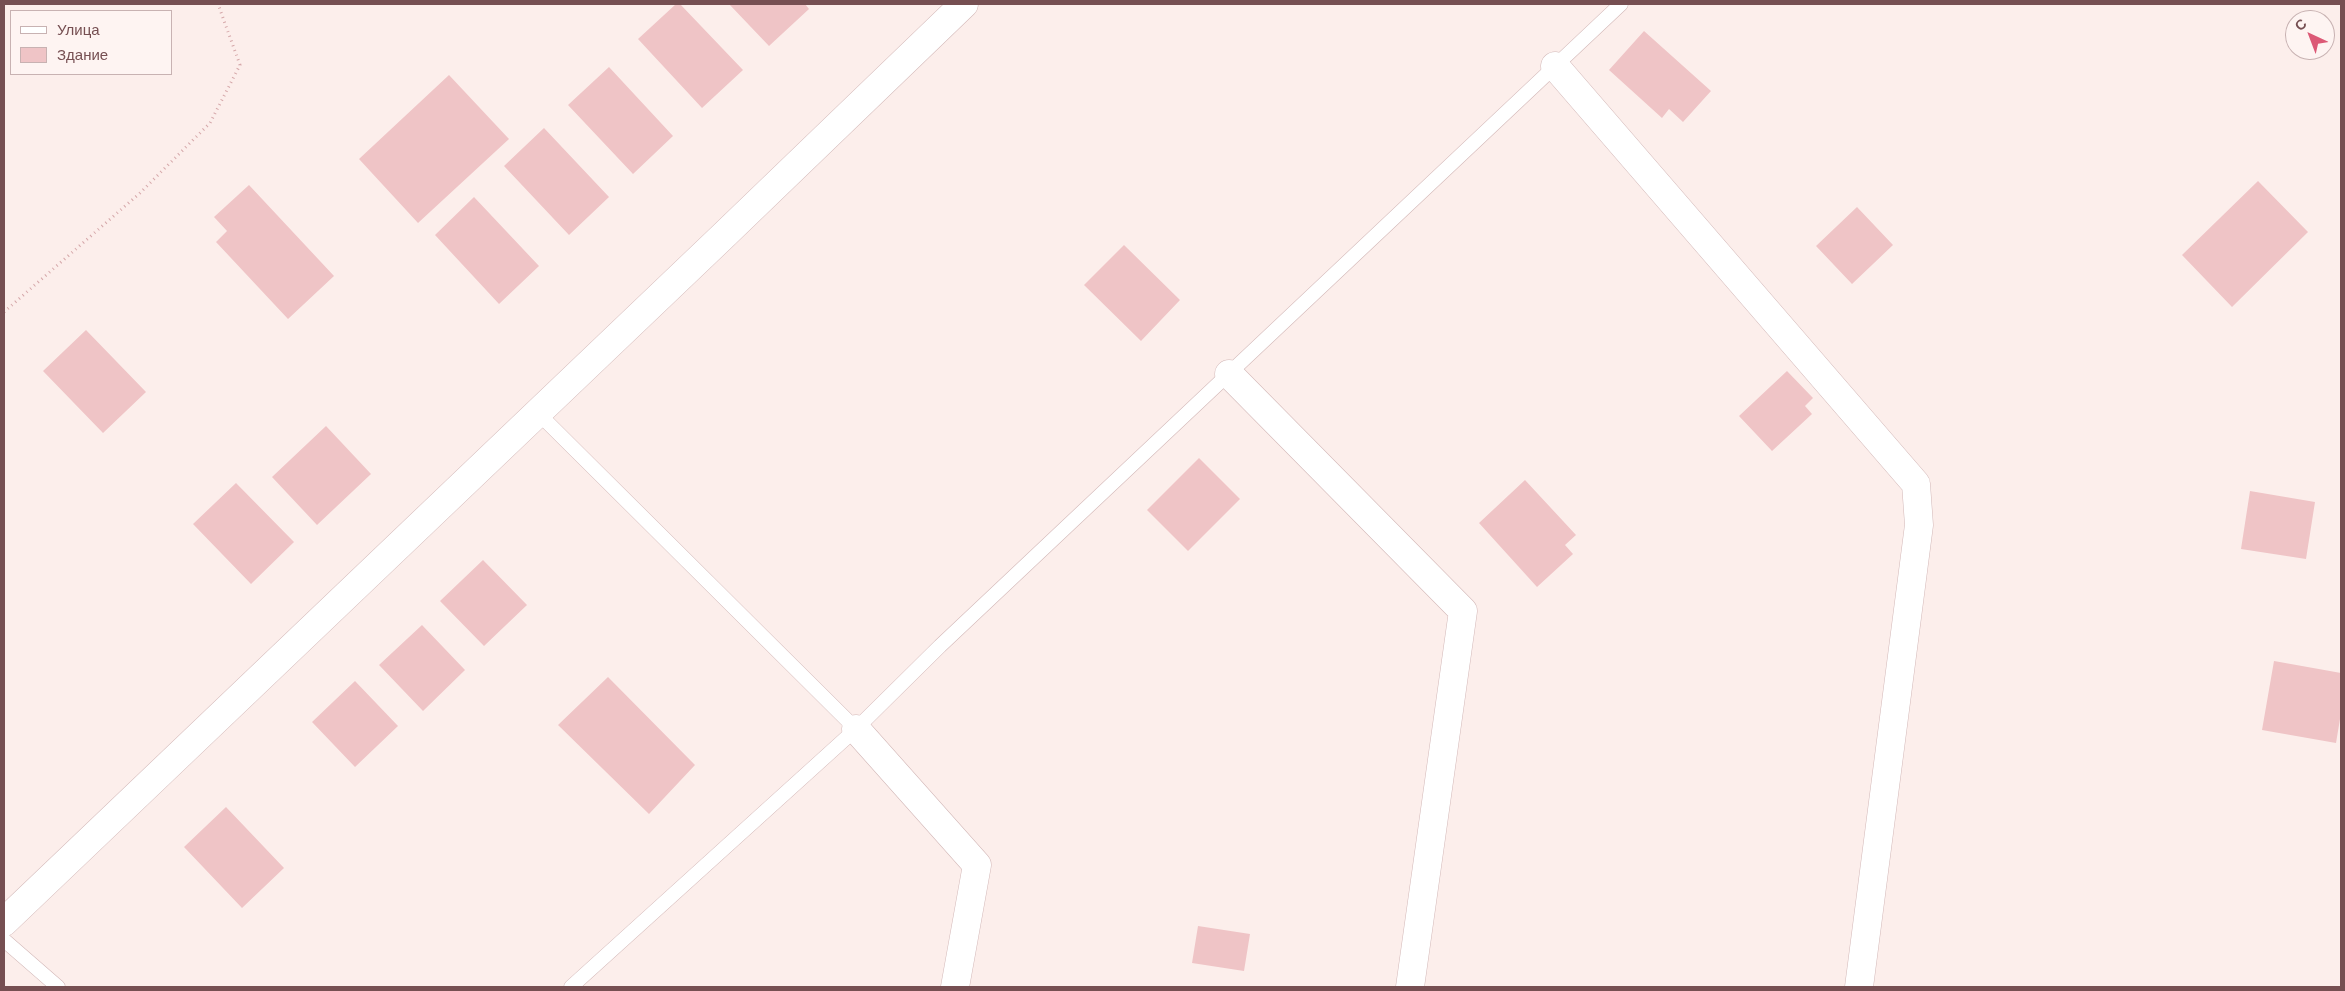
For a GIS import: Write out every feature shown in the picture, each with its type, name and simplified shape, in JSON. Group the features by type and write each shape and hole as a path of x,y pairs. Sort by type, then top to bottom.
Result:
{"street":[{"path":"4,922 964,4"},
{"path":"1555,66 1916,484 1919,525 1859,987"},
{"path":"1229,374 1463,611 1410,987"},
{"path":"856,729 976,865 955,987"}],"lane":[{"path":"571,987 856,729 940,646 1621,4"},
{"path":"538,413 856,729"},
{"path":"4,940 58,987"}],"path":[{"path":"4,312 140,192 210,123 240,65 218,4"}],"building":[{"path":"676,4 680,4 743,70 702,108 638,39"},
{"path":"729,4 805,4 809,9 769,46"},
{"path":"1644,31 1711,91 1683,122 1669,109 1662,118 1609,70"},
{"path":"609,67 673,136 633,174 568,105"},
{"path":"449,75 509,139 418,223 359,159"},
{"path":"544,128 609,197 569,235 504,166"},
{"path":"2258,181 2308,232 2232,307 2182,255"},
{"path":"249,185 334,276 288,319 216,242 227,231 214,217"},
{"path":"474,197 539,266 499,304 435,235"},
{"path":"1857,207 1893,245 1852,284 1816,246"},
{"path":"1124,245 1180,300 1141,341 1084,285"},
{"path":"86,330 146,392 103,433 43,371"},
{"path":"1787,371 1813,398 1805,406 1812,414 1772,451 1739,416"},
{"path":"326,426 371,474 317,525 272,477"},
{"path":"1199,458 1240,499 1188,551 1147,510"},
{"path":"1525,480 1576,535 1565,545 1573,554 1537,587 1479,523"},
{"path":"236,483 294,542 251,584 193,524"},
{"path":"2250,491 2315,502 2306,559 2241,549"},
{"path":"483,560 527,605 484,646 440,601"},
{"path":"422,625 465,670 423,711 379,665"},
{"path":"2274,661 2341,673 2341,713 2336,743 2262,730"},
{"path":"608,677 695,765 649,814 558,725"},
{"path":"355,681 398,726 355,767 312,722"},
{"path":"226,807 284,868 242,908 184,847"},
{"path":"1198,926 1250,934 1244,971 1192,963"}]}
